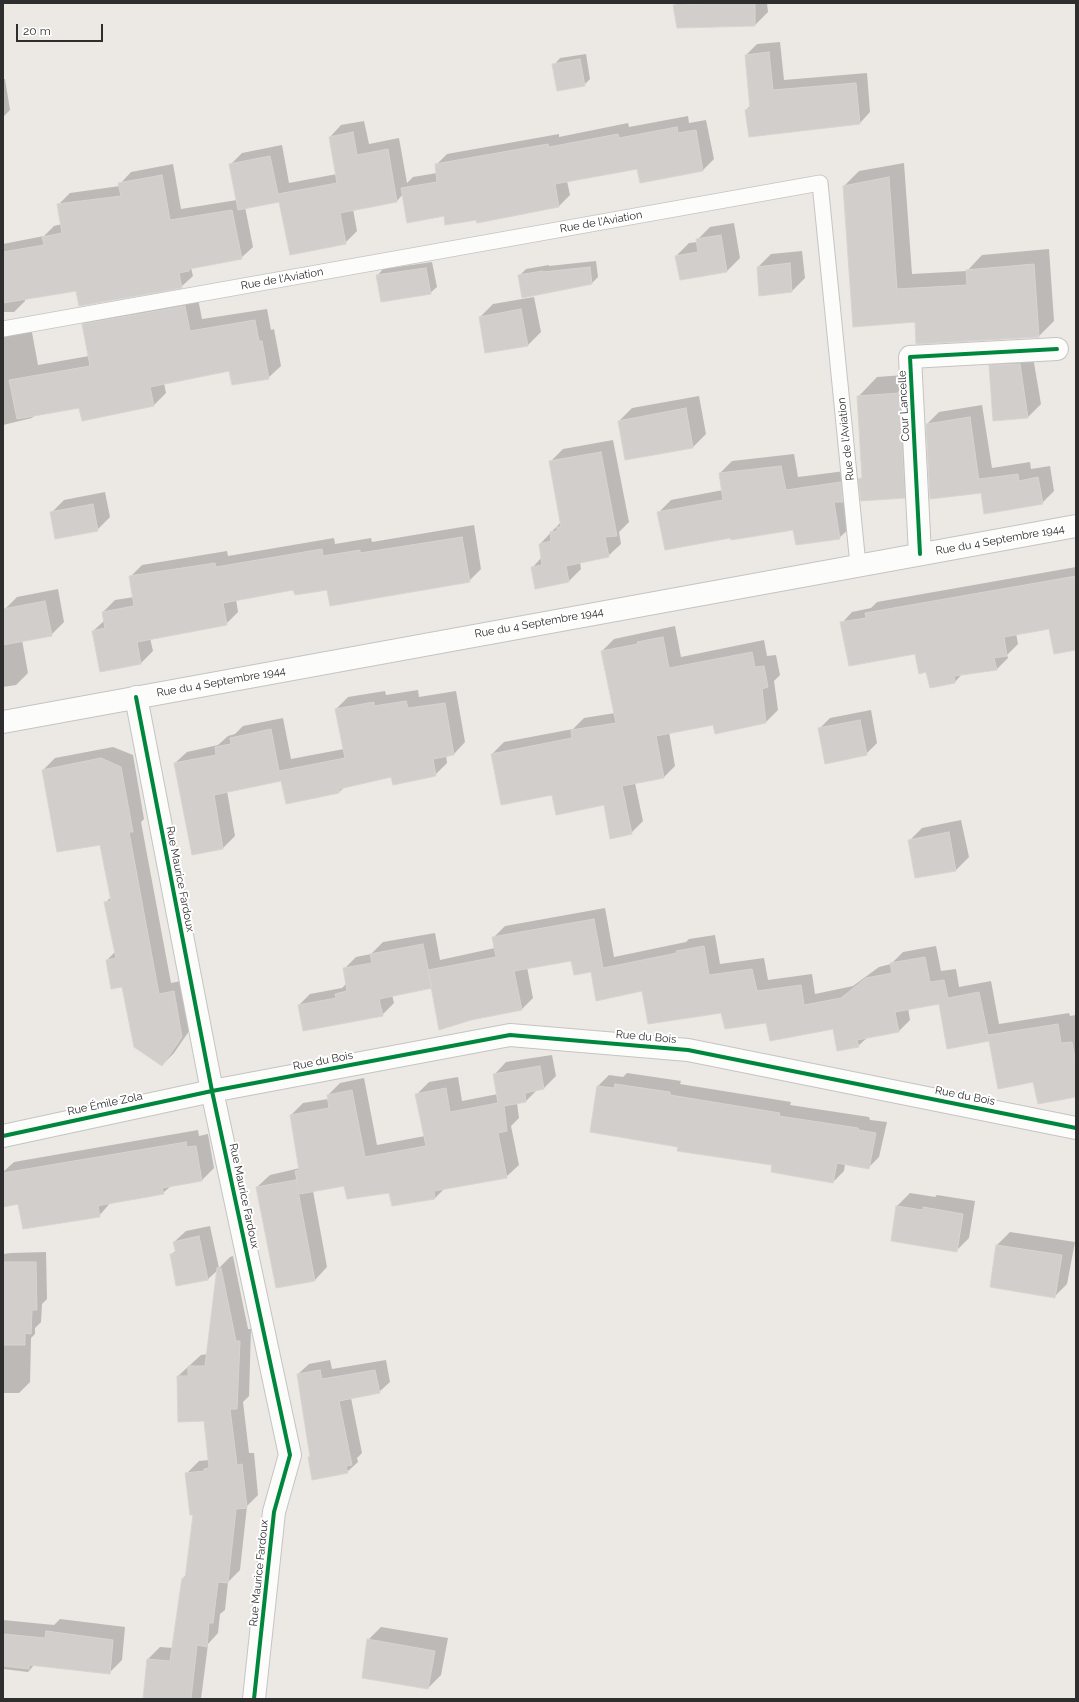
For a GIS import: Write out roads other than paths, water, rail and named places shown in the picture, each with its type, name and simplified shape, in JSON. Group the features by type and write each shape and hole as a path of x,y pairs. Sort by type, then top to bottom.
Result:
{"street":[{"name":"Cour Lancelle","path":"920,554 910,357 1057,349"},
{"name":"Rue du 4 Septembre 1944","path":"3,722 1076,526"},
{"name":"Rue Maurice Fardoux","path":"136,697 212,1091 290,1455 274,1512 254,1699"},
{"name":"Rue du Bois","path":"212,1091 510,1035 688,1050 1076,1128"},
{"name":"Rue Émile Zola","path":"3,1136 212,1091"}],"lane":[{"name":"Rue de l'Aviation","path":"3,329 820,182 858,565"}]}
